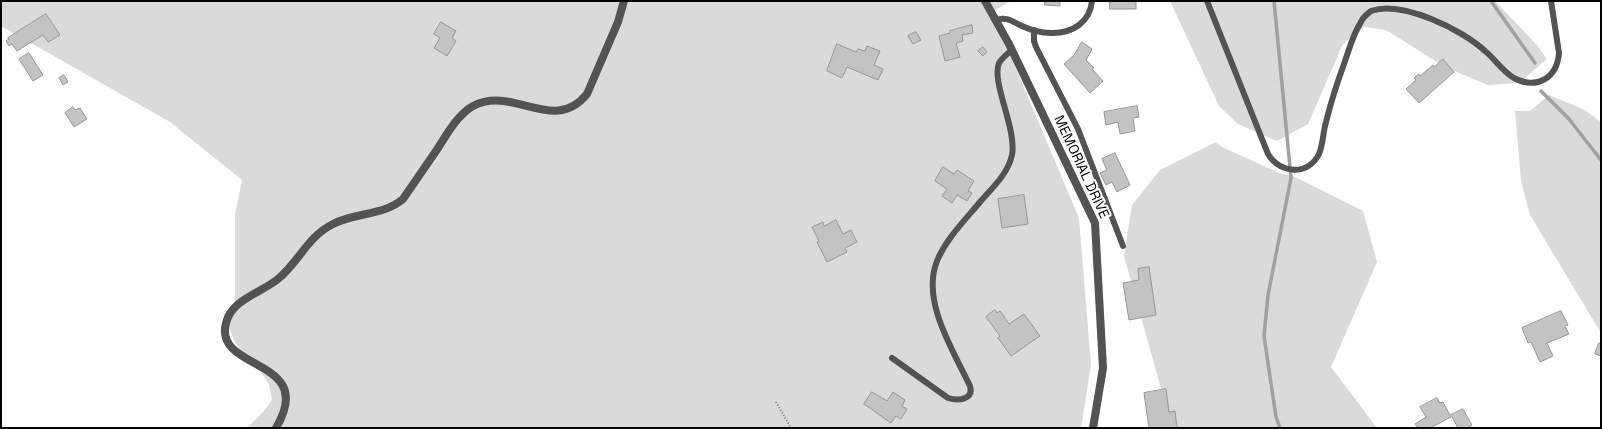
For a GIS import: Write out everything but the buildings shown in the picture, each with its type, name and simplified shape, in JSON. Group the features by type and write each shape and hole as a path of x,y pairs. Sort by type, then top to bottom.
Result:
{"street":[{"path":"276,428 286,409 287,399 284,389 280,381 273,374 241,356 230,346 224,329 230,313 243,301 277,280 286,272 311,239 322,231 333,224 346,219 382,211 395,206 403,198 452,127 465,112 472,107 490,100 500,100 553,111 569,108 582,101 618,22 624,1"},
{"name":"MEMORIAL DRIVE","path":"985,1 1012,50 1094,223 1103,368 1093,428"}],"lane":[{"path":"996,20 1006,18 1034,30 1056,33 1068,32 1087,17 1092,1"},
{"path":"1207,1 1268,154 1279,166 1294,170 1306,167 1313,162 1318,155 1330,106 1349,49 1361,21 1372,11 1383,6 1395,6 1425,14 1452,26 1468,36 1514,78 1528,82 1537,82 1554,71 1558,59 1559,53 1551,1"},
{"path":"1034,30 1034,41 1036,47 1078,129 1123,246"},
{"path":"892,358 948,398 959,400 967,398 969,395 971,389 970,386 940,320 935,302 933,278 937,261 944,248 1000,179 1010,162 1012,154 1012,139 997,72 999,64 1003,58 1012,50"}],"path":[{"path":"776,402 791,428"}],"shaded area":[{"path":"1,1 1011,1 992,12 1079,218 1091,365 1081,428 247,428 263,412 272,400 269,384 252,358 243,353 235,342 223,314 235,306 235,215 242,180 170,122 1,26"},
{"path":"1170,1 1495,1 1537,45 1547,59 1519,83 1488,85 1445,67 1386,30 1365,27 1343,44 1308,124 1277,141 1238,124 1219,106"},
{"path":"1549,95 1585,110 1601,122 1601,333 1530,215 1521,181 1515,111 1530,111"},
{"path":"1216,142 1222,147 1279,173 1293,176 1363,211 1377,262 1331,367 1377,428 1172,428 1124,256 1132,205 1160,170"}],"waterway":[{"path":"1274,1 1291,178 1268,295 1264,336 1276,417 1280,428"},
{"path":"1491,1 1535,63"},
{"path":"1541,91 1569,119 1601,160"}]}
